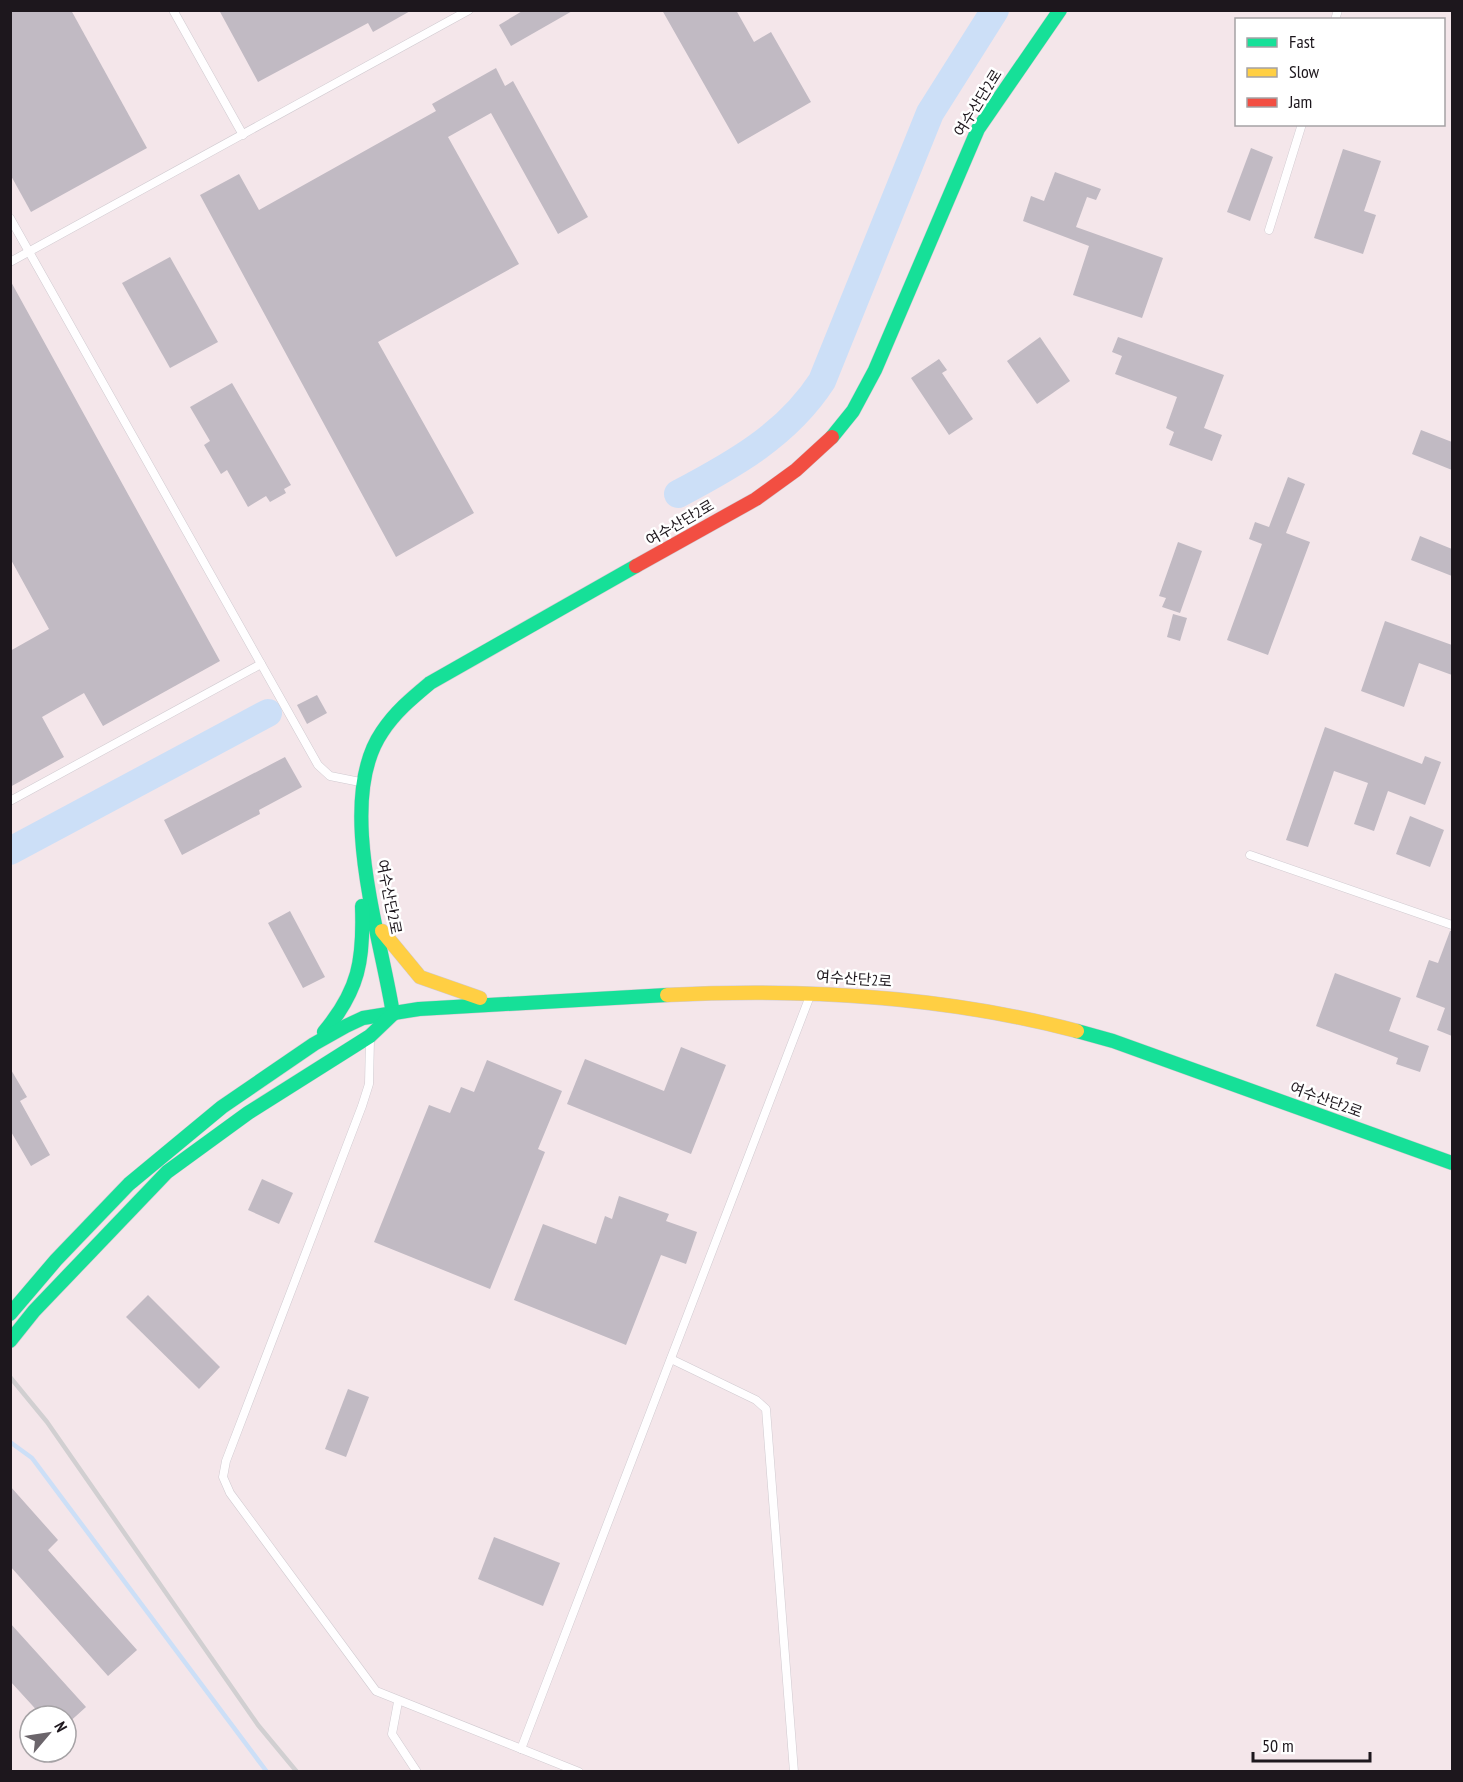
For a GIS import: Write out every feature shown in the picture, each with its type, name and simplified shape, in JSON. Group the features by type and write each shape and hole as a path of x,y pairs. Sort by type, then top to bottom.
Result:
{"street":[{"name":"여수산단2로","path":"1060,10 978,129 875,370 853,411 834,435 796,470 756,499 416,694 391,718 374,747 362,783 359,818 365,866 393,1014 428,1008 502,1003 730,992 812,992 963,1006 1074,1030 1113,1041 1452,1163"},
{"path":"314,1044 348,1004 360,977 364,950 362,886 365,866"},
{"path":"377,924 420,977 449,990 502,1003"},
{"path":"10,1314 56,1260 129,1184 222,1107 314,1044 363,1018 393,1014"},
{"path":"10,1341 41,1303 167,1172 248,1113 370,1036 393,1014"}],"lane":[{"path":"173,10 243,135"},
{"path":"10,262 469,10"},
{"path":"1269,230 1301,126"},
{"path":"10,218 323,771 339,779 362,783"},
{"path":"10,801 261,664"},
{"path":"1250,855 1452,925"},
{"path":"521,1749 812,992"},
{"path":"370,1036 369,1084 362,1106 226,1461 223,1477 230,1493 376,1691 398,1702 579,1772"},
{"path":"671,1359 756,1400 766,1409 794,1772"},
{"path":"398,1702 392,1734 417,1772"}],"shaded area":[{"path":"11,11 1452,11 1452,1771 11,1771"}],"building":[{"path":"10,10 71,10 147,148 31,212 10,174"},
{"path":"219,10 412,10 373,32 368,23 258,82"},
{"path":"524,10 574,10 511,46 499,25"},
{"path":"662,10 736,10 754,42 771,32 811,102 738,144"},
{"path":"496,68 505,86 513,81 588,217 558,234 491,113 448,137 519,264 378,342 474,513 396,557 200,195 239,174 259,210 436,111 432,104"},
{"path":"1251,148 1273,157 1250,221 1227,212"},
{"path":"1343,149 1381,161 1364,211 1376,215 1363,254 1314,238"},
{"path":"1055,172 1101,189 1096,200 1087,197 1076,227 1163,258 1142,318 1073,295 1089,246 1023,221 1031,196 1044,201"},
{"path":"170,257 218,342 170,368 122,283"},
{"path":"10,280 220,661 103,726 84,693 42,717 64,757 10,787 10,651 49,629 10,558"},
{"path":"1040,337 1070,381 1037,404 1007,361"},
{"path":"1118,337 1224,375 1204,428 1222,435 1212,461 1169,445 1174,432 1166,428 1177,397 1115,374 1122,356 1112,352"},
{"path":"939,359 947,370 942,373 973,419 949,435 911,378"},
{"path":"232,383 291,485 284,489 286,493 270,502 266,496 248,507 227,470 221,474 204,445 210,441 190,407"},
{"path":"1421,430 1452,442 1452,470 1412,454"},
{"path":"1288,477 1305,484 1286,533 1310,542 1268,655 1227,640 1262,544 1249,539 1255,522 1269,527"},
{"path":"1420,536 1452,549 1452,576 1411,560"},
{"path":"1178,542 1202,551 1180,613 1162,607 1166,598 1159,596"},
{"path":"1173,614 1187,618 1180,641 1167,637"},
{"path":"1385,621 1452,645 1452,675 1419,663 1404,707 1361,691"},
{"path":"317,695 327,713 307,724 297,705"},
{"path":"1325,727 1422,764 1425,756 1441,762 1425,805 1388,791 1374,831 1354,824 1368,783 1334,771 1308,847 1286,840"},
{"path":"285,757 302,787 259,810 260,814 182,855 164,820"},
{"path":"1410,816 1444,830 1430,867 1396,854"},
{"path":"290,911 325,977 303,988 268,923"},
{"path":"1450,931 1452,931 1452,1036 1437,1030 1445,1008 1416,997 1429,960 1438,963"},
{"path":"1335,973 1401,998 1389,1031 1429,1046 1420,1072 1396,1064 1398,1058 1316,1026"},
{"path":"681,1047 726,1065 691,1154 567,1104 585,1059 664,1091"},
{"path":"487,1060 562,1091 538,1149 545,1152 490,1289 374,1242 429,1105 450,1113 461,1087 474,1092"},
{"path":"10,1068 27,1097 20,1101 50,1155 31,1166 10,1130"},
{"path":"262,1179 293,1193 279,1224 248,1210"},
{"path":"619,1196 669,1214 666,1221 697,1232 686,1264 661,1255 626,1345 514,1300 543,1224 596,1244 605,1216 612,1219"},
{"path":"148,1295 220,1367 199,1389 126,1317"},
{"path":"348,1389 369,1397 346,1457 325,1449"},
{"path":"10,1486 58,1540 48,1550 137,1650 108,1676 10,1566"},
{"path":"494,1537 560,1563 543,1606 478,1579"},
{"path":"10,1623 86,1707 78,1714 78,1704 31,1704 10,1681"}],"waterway":[{"path":"678,494 739,460 776,433 808,400 822,381 930,113 995,10"},
{"path":"10,851 268,713"},
{"path":"10,1442 32,1458 267,1772"}],"railway":[{"path":"10,1377 47,1422 258,1725 297,1772"}],"traffic: fast":[{"path":"832,437 853,411 875,370 978,129 1060,10"},
{"path":"393,1014 365,870 362,831 362,794 368,761 382,732 398,712 430,683 636,566"},
{"path":"324,1032 345,1002 357,974 362,943 362,906"},
{"path":"10,1314 56,1260 129,1184 222,1107 314,1044 346,1026 363,1018 419,1009 667,995"},
{"path":"10,1341 34,1311 167,1172 248,1113 370,1036 393,1014"},
{"path":"1077,1031 1113,1041 1452,1163"}],"traffic: slow":[{"path":"382,931 420,977 480,998"},
{"path":"667,995 771,993 874,997 976,1010 1077,1031"}],"traffic: jam":[{"path":"636,566 756,499 796,470 832,437"}]}
